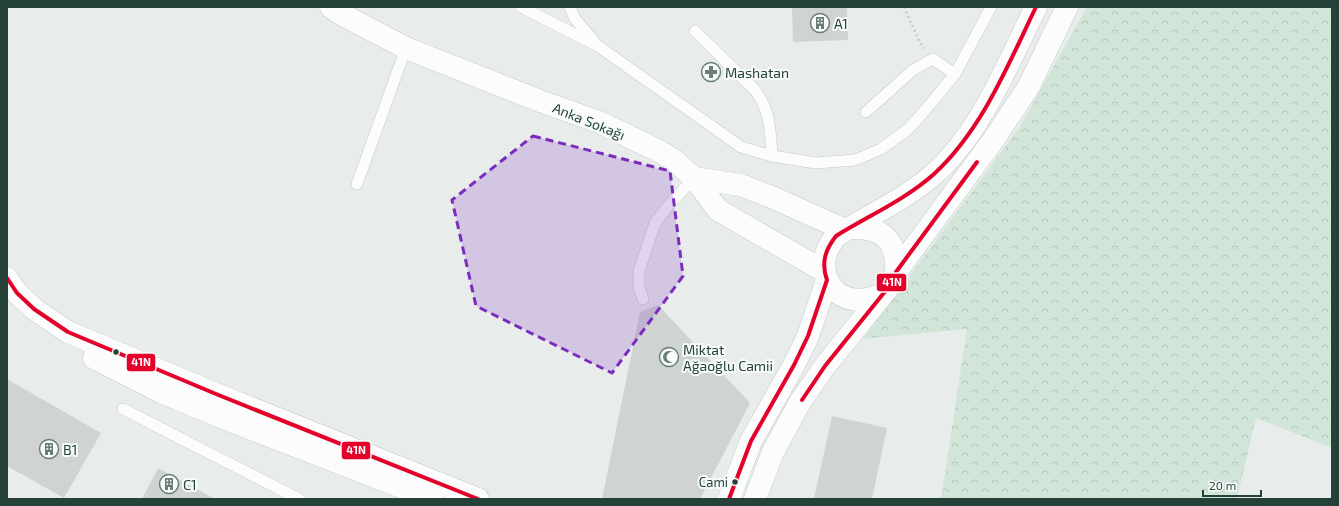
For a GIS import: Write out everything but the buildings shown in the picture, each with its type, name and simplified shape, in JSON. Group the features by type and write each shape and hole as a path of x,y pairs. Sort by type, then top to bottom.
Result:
{"street":[{"name":"Anka Sokağı","path":"331,7 339,13 406,48 540,101 599,122 661,152 675,161 694,178 718,210 825,275"},
{"path":"729,499 751,441 794,365 808,336 825,275 825,254 829,245 836,236 910,193 934,174 954,153 983,112 1036,7"},
{"path":"755,499 773,452 800,402 825,366 891,284 896,272 990,145 1029,86 1067,7"},
{"path":"694,178 740,185 849,229 865,228 877,231 887,238 895,254 896,272"},
{"path":"825,275 833,289 842,296 852,300 868,300 883,293"},
{"path":"7,278 17,293 34,309 68,332 216,394 478,499"},
{"path":"7,297 12,304 27,318 67,345 159,390 221,417 432,499"}],"lane":[{"path":"521,7 598,46 741,147 772,156 816,163 855,160 881,148 907,130 955,74 992,7"},
{"path":"570,7 575,19 598,46"},
{"path":"695,31 755,90 762,99 769,119 772,156"},
{"path":"357,184 406,48"},
{"path":"866,112 913,70 933,59 955,74"},
{"path":"643,298 639,287 639,271 655,223 669,205 694,178"},
{"path":"123,409 299,499"}],"path":[{"path":"904,7 920,43 933,59"}],"highlighted area":[{"path":"533,136 670,171 683,276 612,373 476,306 452,200"}],"green space":[{"path":"1087,7 1332,7 1332,448 1256,418 1237,499 941,499 967,329 863,339 1019,128"}],"transit line":[{"name":"41N","path":"729,499 751,441 794,365 808,336 827,280 824,262 832,241 836,236 911,192 934,174 951,157 966,138 992,96 1036,7"},
{"name":"41N","path":"802,400 825,366 891,284 896,272 977,162"},
{"name":"41N","path":"7,278 17,293 34,309 68,332 216,394 478,499"}],"place":[{"name":"A1","path":"820,23"},
{"name":"Mashatan","path":"711,72"},
{"name":"Miktat Ağaoğlu Camii","path":"669,357"},
{"name":"B1","path":"49,449"},
{"name":"Cami","path":"735,482"},
{"name":"C1","path":"169,484"}]}
